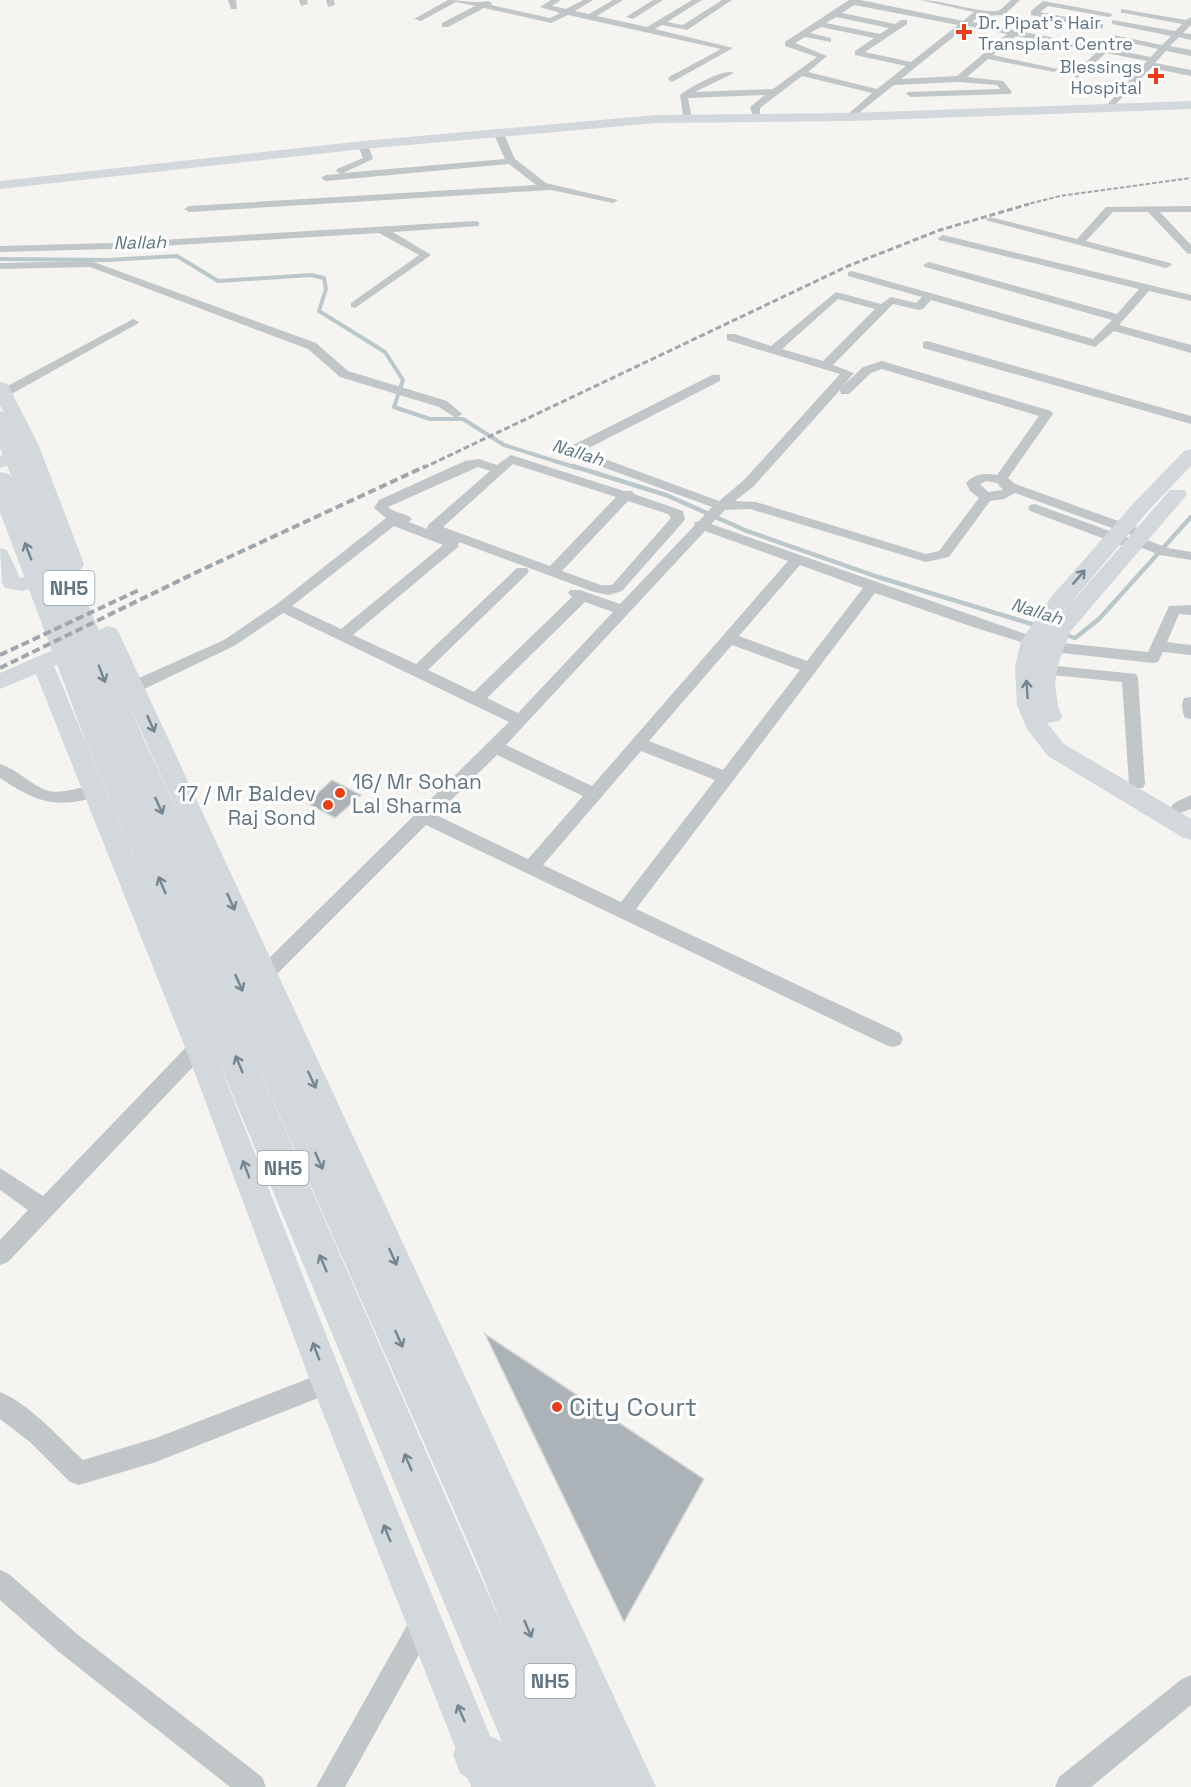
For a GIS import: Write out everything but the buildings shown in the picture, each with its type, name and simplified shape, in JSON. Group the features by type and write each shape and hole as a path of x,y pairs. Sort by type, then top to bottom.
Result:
{"highway":[{"name":"NH5","path":"0,418 126,733 485,1584 547,1787"},
{"name":"NH5","path":"0,479 102,742 485,1584 595,1787"},
{"path":"485,1771 525,1787"}],"street":[{"path":"418,19 456,0 551,21 589,0"},
{"path":"445,25 495,0"},
{"path":"544,7 557,0"},
{"path":"590,17 619,0"},
{"path":"614,22 659,0"},
{"path":"648,30 698,0"},
{"path":"601,10 684,28 728,0"},
{"path":"924,0 955,3 985,12 1001,13 1017,2"},
{"path":"757,117 755,107 823,56 788,44 854,1 965,25 1104,50 1191,73"},
{"path":"1100,26 1034,13 1036,7 1046,3 1191,37"},
{"path":"535,4 729,48 672,80"},
{"path":"1181,10 1191,12"},
{"path":"1124,11 1190,22"},
{"path":"850,117 977,14 985,12"},
{"path":"468,14 479,16"},
{"path":"835,14 900,24 855,55 912,65"},
{"path":"1108,109 1166,48 1176,34 1190,22"},
{"path":"820,24 881,37"},
{"path":"959,79 1014,33"},
{"path":"803,34 828,40"},
{"path":"1113,38 1191,53"},
{"path":"1077,75 1104,50"},
{"path":"985,56 1054,69"},
{"path":"1000,67 1008,60"},
{"path":"802,73 879,92"},
{"path":"983,81 991,74"},
{"path":"687,119 683,96 720,78 731,76"},
{"path":"891,82 959,79 983,81 1000,83 1007,92 910,94"},
{"path":"743,83 776,91"},
{"path":"686,95 776,91"},
{"path":"0,185 498,132 687,119 850,117 1191,107"},
{"path":"850,117 867,120 902,119 1191,107"},
{"path":"498,132 511,161 543,185 613,200"},
{"path":"326,178 368,159 363,145"},
{"path":"326,178 511,161"},
{"path":"326,178 326,201"},
{"path":"189,209 549,187"},
{"path":"1078,243 1106,210 1142,207 1191,209"},
{"path":"1151,209 1189,248"},
{"path":"990,220 1166,265"},
{"path":"0,249 111,246 475,224"},
{"path":"355,305 426,255 382,230"},
{"path":"943,238 1191,298"},
{"path":"0,266 91,264 312,346 344,374 443,404 456,414"},
{"path":"929,265 1115,322 1191,349"},
{"path":"852,274 1095,343 1148,287"},
{"path":"773,350 836,295 883,308"},
{"path":"825,366 891,300 919,307 928,297"},
{"path":"0,555 12,584 22,585 70,572 74,564 30,446 1,391 133,322"},
{"path":"264,975 521,721 700,525 749,483 849,373 731,337"},
{"path":"927,345 1191,420"},
{"path":"716,378 572,451 721,506 751,506 926,558 944,554 987,496 1004,488 1047,414 882,365 867,370 843,393"},
{"path":"0,462 23,454 30,446"},
{"path":"1131,538 1191,455"},
{"path":"433,528 510,459 627,494 678,514 678,519 617,588 609,590 599,589 433,528 387,514 381,508 384,503 462,466 479,463 497,470"},
{"path":"987,496 974,488 973,483 977,479 993,477 1004,488 1165,552 1191,556"},
{"path":"1191,478 1131,538 1047,635 1026,667 1028,705 1044,736 1067,759 1191,831"},
{"path":"553,572 627,494"},
{"path":"134,687 229,643 282,607 392,520 621,610"},
{"path":"700,525 873,587 1047,635 1153,658 1174,609 1191,610"},
{"path":"342,636 453,544"},
{"path":"645,556 664,564"},
{"path":"531,867 796,561"},
{"path":"417,672 522,571"},
{"path":"624,911 873,587"},
{"path":"476,700 582,596"},
{"path":"282,607 521,721"},
{"path":"0,682 108,633 636,1787"},
{"path":"1047,635 1047,670 1043,688 1047,707 1054,723 1068,740 1091,757 1137,784 1187,807"},
{"path":"729,638 811,668"},
{"path":"1158,646 1191,650"},
{"path":"42,662 199,1047 328,1383 485,1771"},
{"path":"1047,670 1130,678 1137,784"},
{"path":"638,743 726,778"},
{"path":"495,747 594,794"},
{"path":"0,770 43,798 74,798 94,792"},
{"path":"424,817 893,1039"},
{"path":"0,1255 199,1047"},
{"path":"0,1178 44,1209"},
{"path":"0,1404 38,1434 79,1473 156,1450 328,1383"},
{"path":"0,1583 68,1643 252,1787"},
{"path":"330,1787 423,1622"},
{"path":"1069,1787 1191,1688"}],"waterway":[{"name":"Nallah","path":"0,259 108,260 177,256 218,281 311,275 324,278 326,289 319,311 385,352 403,380 394,407 430,419 463,419 504,445 577,468"},
{"name":"Nallah","path":"573,466 666,495 747,531 878,577 1038,626"},
{"name":"Nallah","path":"1064,634 1075,638 1099,619 1191,517"}],"railway":[{"path":"1024,205 1060,196 1191,178"},
{"path":"423,468 848,266 940,230 1029,204"},
{"path":"0,668 199,571 426,466"},
{"path":"0,655 139,590"}],"place":[{"name":"Dr. Pipat's Hair Transplant Centre","path":"964,32"},
{"name":"Blessings Hospital","path":"1156,76"},
{"name":"16/ Mr Sohan Lal Sharma","path":"340,793"},
{"name":"17 / Mr Baldev Raj Sond","path":"328,805"},
{"name":"City Court","path":"557,1407"}]}
